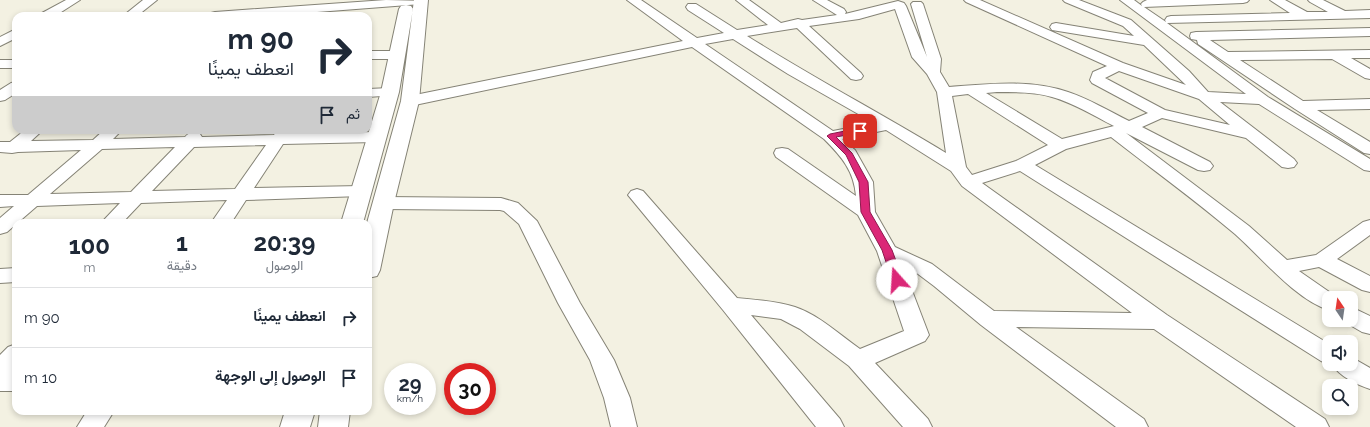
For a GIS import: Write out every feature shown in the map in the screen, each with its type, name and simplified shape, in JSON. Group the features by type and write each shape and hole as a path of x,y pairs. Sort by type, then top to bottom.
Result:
{"street":[{"path":"53,12 74,0"},
{"path":"134,12 151,0"},
{"path":"633,0 694,44 830,136 849,154 864,182 866,212 887,250 917,335 858,360"},
{"path":"742,0 778,27"},
{"path":"819,0 840,12"},
{"path":"970,0 1118,66 1204,96 1263,100"},
{"path":"1069,0 1090,3 1127,23 1184,74 1204,96 1288,163"},
{"path":"1126,0 1196,36 1300,106 1370,149"},
{"path":"1237,0 1297,33"},
{"path":"1144,2 1243,0"},
{"path":"1276,0 1370,50"},
{"path":"1314,0 1370,28"},
{"path":"328,12 357,11 414,1"},
{"path":"353,219 390,92 398,55 414,1"},
{"path":"372,252 383,203 410,101 414,1"},
{"path":"1198,1 1253,34"},
{"path":"797,24 840,12 894,3 913,5 917,2 934,59 933,72"},
{"path":"1144,2 1165,21 1263,100 1370,166"},
{"path":"410,101 737,34 859,15 894,3"},
{"path":"894,3 919,57 933,72 944,92 963,175"},
{"path":"692,7 737,34 793,71 889,125 963,175 1159,321 1316,427"},
{"path":"1127,23 1267,16 1370,14"},
{"path":"797,24 856,76"},
{"path":"1056,27 1147,42"},
{"path":"1196,36 1370,32"},
{"path":"0,42 12,35"},
{"path":"1334,54 1370,75"},
{"path":"1227,56 1370,54"},
{"path":"372,55 398,55"},
{"path":"0,64 12,64"},
{"path":"1118,66 1098,75 1097,80 1160,113 1251,134"},
{"path":"944,92 1028,88 1051,92 1071,99 1122,129 1204,166"},
{"path":"0,98 12,89"},
{"path":"972,90 1060,145"},
{"path":"372,93 390,92"},
{"path":"0,98 12,99"},
{"path":"1300,106 1370,104"},
{"path":"963,175 1022,164 1060,145 1122,129 1160,113"},
{"path":"830,136 889,125"},
{"path":"1122,129 1242,230 1296,280 1322,297"},
{"path":"0,157 7,146 29,134"},
{"path":"0,228 109,134"},
{"path":"7,146 97,144 195,136 282,135 376,137"},
{"path":"224,219 282,135"},
{"path":"115,219 195,136"},
{"path":"782,153 866,212"},
{"path":"1022,164 1322,351"},
{"path":"0,201 361,192"},
{"path":"637,195 731,305 831,427"},
{"path":"383,203 501,204 511,207 526,221 569,303 602,360 617,398 624,427"},
{"path":"1282,268 1322,260 1368,228"},
{"path":"887,250 925,269 942,281 989,319 1135,427"},
{"path":"1322,260 1370,285"},
{"path":"0,276 12,275"},
{"path":"731,305 774,309 789,313 808,323 858,360 919,427"},
{"path":"989,319 1159,321"},
{"path":"1358,319 1370,326"},
{"path":"0,372 12,358"},
{"path":"1355,371 1370,380"},
{"path":"0,381 12,381"},
{"path":"90,427 98,415"},
{"path":"295,427 299,415"},
{"path":"333,427 334,415"}],"route":[{"path":"860,131 830,136 849,154 864,182 866,212 887,250 897,280"}]}
